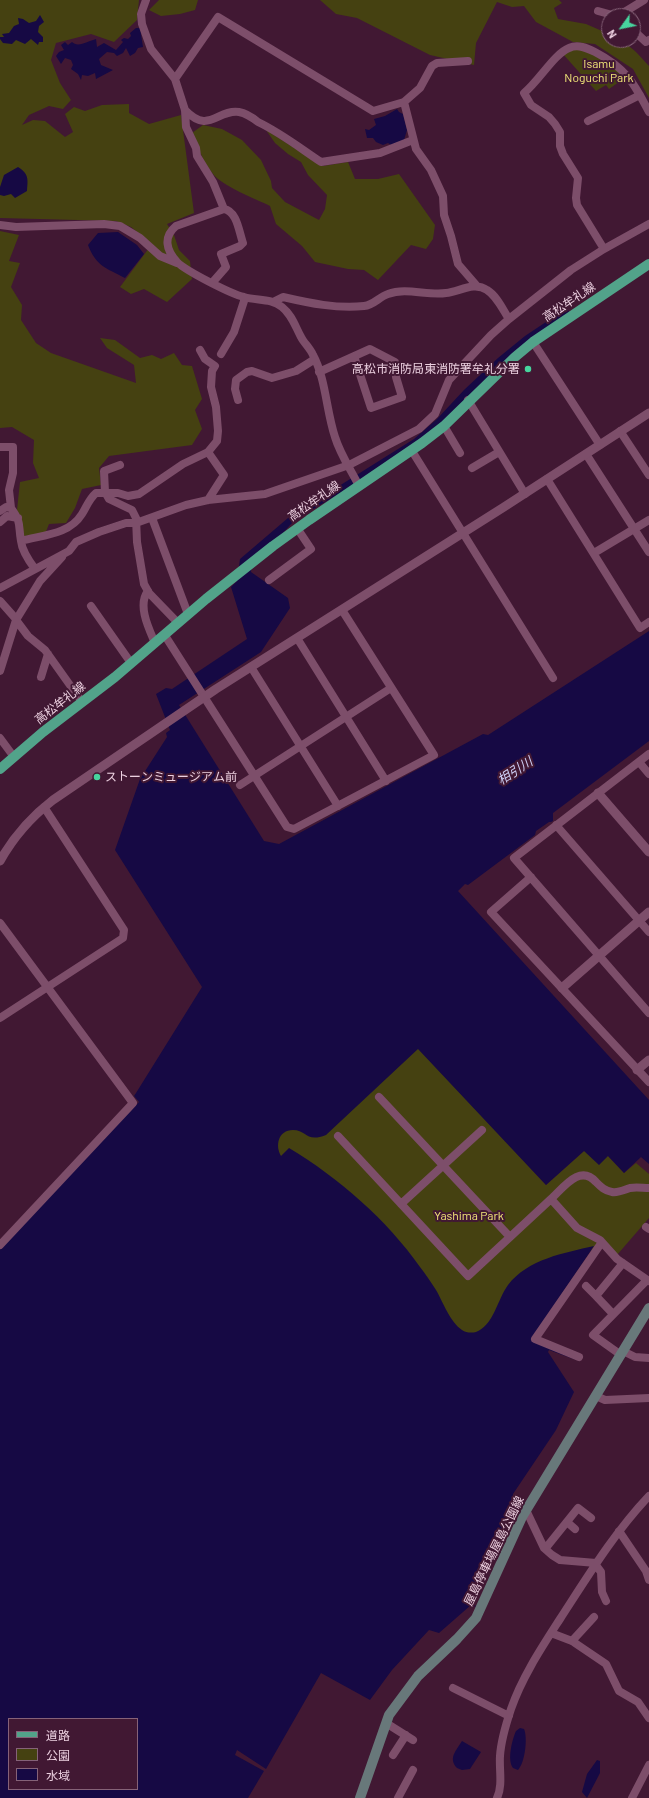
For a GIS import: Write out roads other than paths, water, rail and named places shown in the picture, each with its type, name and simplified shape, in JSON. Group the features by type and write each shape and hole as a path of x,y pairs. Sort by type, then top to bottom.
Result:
{"main road":[{"name":"高松牟礼線","path":"0,769 131,663 188,614 297,528 412,451 444,426 468,400 515,356 533,342 649,264"},
{"name":"屋島停車場屋島公園線","path":"359,1796 389,1715 418,1676 457,1639 476,1618 526,1510 649,1308"}],"street":[{"path":"146,0 141,14 142,24 150,49 175,79 185,110 186,126 196,148 197,156 213,182 224,209"},
{"path":"630,8 644,0"},
{"path":"175,79 218,17 373,111 404,102 420,88 432,66 437,64 468,61"},
{"path":"641,37 646,42 649,40"},
{"path":"604,249 577,205 576,198 578,178 563,154 560,146 560,132 549,117 531,105 524,93 562,53 570,47 578,46 588,48 613,61 623,70 640,95 649,112"},
{"path":"588,121 640,95"},
{"path":"404,102 413,140 420,157 431,170 443,196 444,215 458,264 478,286"},
{"path":"185,110 201,121 208,121 238,112 278,132 321,162 380,153 413,140"},
{"path":"178,263 170,252 166,238 169,231 176,226 224,209 229,210 234,216 243,243 240,246 221,254 226,267 212,283"},
{"path":"0,224 16,227 104,224 120,226 140,238 160,256 178,263 223,290 245,298 275,302 292,318 301,337 315,359 335,438 359,486"},
{"path":"0,671 16,620 40,581 76,542 126,522 136,523 186,505 208,500 265,494 349,465 419,429 435,414 441,403 449,380 491,335 571,270 604,249 649,224"},
{"path":"275,302 283,297 326,305 365,306 371,305 388,294 398,292 446,293 465,287 478,286 487,289 509,319"},
{"path":"221,354 234,332 245,298"},
{"path":"533,342 600,444"},
{"path":"319,372 354,356 370,349 395,362 396,377 402,398 370,408 354,356"},
{"path":"20,541 41,535 46,536 72,525 82,514 89,499 96,493 118,493 128,496 139,494 183,464 208,452 217,441 218,431 216,407 211,387 212,372 215,366 205,358 200,350"},
{"path":"238,400 235,389 236,380 247,372 252,371 272,378 296,371 315,359"},
{"path":"468,400 525,494"},
{"path":"0,861 18,833 44,806 161,727 203,695 251,667 463,534 649,413"},
{"path":"444,426 460,453"},
{"path":"620,431 649,475"},
{"path":"0,447 13,447 13,473 9,490 11,508 20,523 20,541 29,561 35,569"},
{"path":"412,451 553,678"},
{"path":"208,452 224,475 208,500"},
{"path":"472,468 499,452"},
{"path":"586,454 649,552"},
{"path":"120,465 104,471 105,492 109,498 132,510 136,518 137,542 141,571 148,591 178,623"},
{"path":"547,479 640,628 649,622"},
{"path":"0,511 6,508 11,508"},
{"path":"0,522 8,516 18,518"},
{"path":"152,518 188,614"},
{"path":"594,554 649,520"},
{"path":"270,580 310,549 297,528"},
{"path":"0,588 68,551"},
{"path":"148,591 145,595 144,608 147,624 154,643"},
{"path":"0,601 28,636 48,654 82,702"},
{"path":"91,606 131,663"},
{"path":"164,634 287,827 294,829 434,755 342,610"},
{"path":"297,638 386,781"},
{"path":"41,677 48,654"},
{"path":"251,667 338,806"},
{"path":"240,785 392,688"},
{"path":"0,738 14,757"},
{"path":"649,754 514,858 649,1013"},
{"path":"639,762 649,774"},
{"path":"598,793 649,852"},
{"path":"0,1018 122,938 124,930 44,806"},
{"path":"556,825 649,932"},
{"path":"531,877 491,912 649,1082"},
{"path":"562,988 649,912"},
{"path":"0,923 133,1103 0,1245"},
{"path":"638,1070 649,1060"},
{"path":"379,1097 510,1237"},
{"path":"401,1204 482,1130"},
{"path":"338,1136 468,1276 551,1199 575,1178 582,1174 590,1176 601,1187 610,1192 619,1192 634,1188 649,1188"},
{"path":"551,1199 577,1228 602,1242 623,1263 648,1280 593,1336 622,1353 635,1357 649,1358"},
{"path":"578,1357 535,1340 602,1242"},
{"path":"596,1296 623,1263"},
{"path":"586,1286 614,1314"},
{"path":"596,1396 605,1400 649,1398"},
{"path":"497,1798 501,1779 500,1757 509,1716 519,1689 551,1633 595,1563 619,1531 649,1496"},
{"path":"545,1549 567,1522 575,1506 591,1518"},
{"path":"526,1510 545,1549 560,1560 595,1563"},
{"path":"567,1522 575,1529"},
{"path":"619,1531 646,1571 649,1580"},
{"path":"595,1563 601,1572 602,1592 606,1601"},
{"path":"572,1641 594,1617"},
{"path":"551,1633 572,1641 606,1664 619,1691 638,1702 649,1718"},
{"path":"453,1688 509,1716"},
{"path":"386,1723 410,1738 393,1755"},
{"path":"632,1798 649,1765"},
{"path":"398,1798 413,1770"}],"water":[{"path":"40,15 44,22 39,26 38,32 43,37 43,42 39,42 38,45 31,39 25,44 16,40 12,44 3,43 0,39 0,37 4,37 2,34 9,33 14,26 19,24 18,18 29,23 36,21"},
{"path":"136,28 140,28 143,47 138,48 135,53 130,56 126,48 123,53 117,56 114,53 107,52 99,59 101,65 113,70 96,79 95,73 88,76 82,75 81,80 78,74 71,69 73,65 71,60 65,58 61,64 56,56 59,52 64,50 61,45 65,42 68,45 72,42 74,44 80,44 96,39 97,47 104,43 116,50 123,42 121,40 124,38 128,39 131,36 130,33"},
{"path":"397,109 403,114 407,130 404,140 391,145 388,143 383,145 376,142 373,138 367,138 365,129 369,130 376,125 374,119 385,116"},
{"path":"18,167 27,177 27,191 15,198 11,194 4,196 0,195 0,187 4,175"},
{"path":"118,232 137,245 144,254 125,278 102,266 94,258 88,245 98,233"},
{"name":"相引川","path":"567,308 569,312 430,433 358,482 302,516 291,524 276,541 252,559 251,572 288,598 290,608 261,652 179,705 264,841 279,844 483,734 488,735 649,631 649,741 553,813 553,821 536,831 535,835 468,885 465,884 458,891 649,1100 649,1164 641,1157 624,1173 608,1156 599,1165 584,1151 546,1185 418,1049 326,1135 314,1138 293,1130 284,1133 279,1139 278,1143 281,1156 289,1148 308,1160 344,1186 393,1233 434,1287 454,1322 465,1332 476,1332 487,1324 495,1312 508,1285 516,1276 526,1269 547,1258 594,1246 531,1339 576,1360 549,1350 548,1352 574,1392 556,1430 513,1494 513,1496 520,1503 512,1497 495,1556 472,1603 476,1606 471,1605 439,1633 429,1630 392,1670 370,1700 321,1673 266,1769 237,1750 235,1755 264,1771 248,1798 0,1798 0,1249 139,1102 134,1096 202,987 115,850 140,779 167,737 166,733 170,730 156,694 166,688 172,689 247,639 231,587 237,581 240,559 288,518 414,439 437,419 464,390 498,358 525,336"},
{"path":"520,1728 524,1729 526,1744 524,1756 518,1770 513,1768 510,1755 514,1735"},
{"path":"462,1741 481,1752 470,1769 462,1770 457,1768 453,1761 455,1751"},
{"path":"597,1760 600,1761 600,1773 587,1798 582,1792 587,1774"}],"place":[{"name":"高松市消防局東消防署牟礼分署","path":"528,369"},
{"name":"ストーンミュージアム前","path":"97,777"}],"park label":[{"name":"Isamu Noguchi Park","path":"599,71"},
{"name":"Yashima Park","path":"469,1216"}]}
